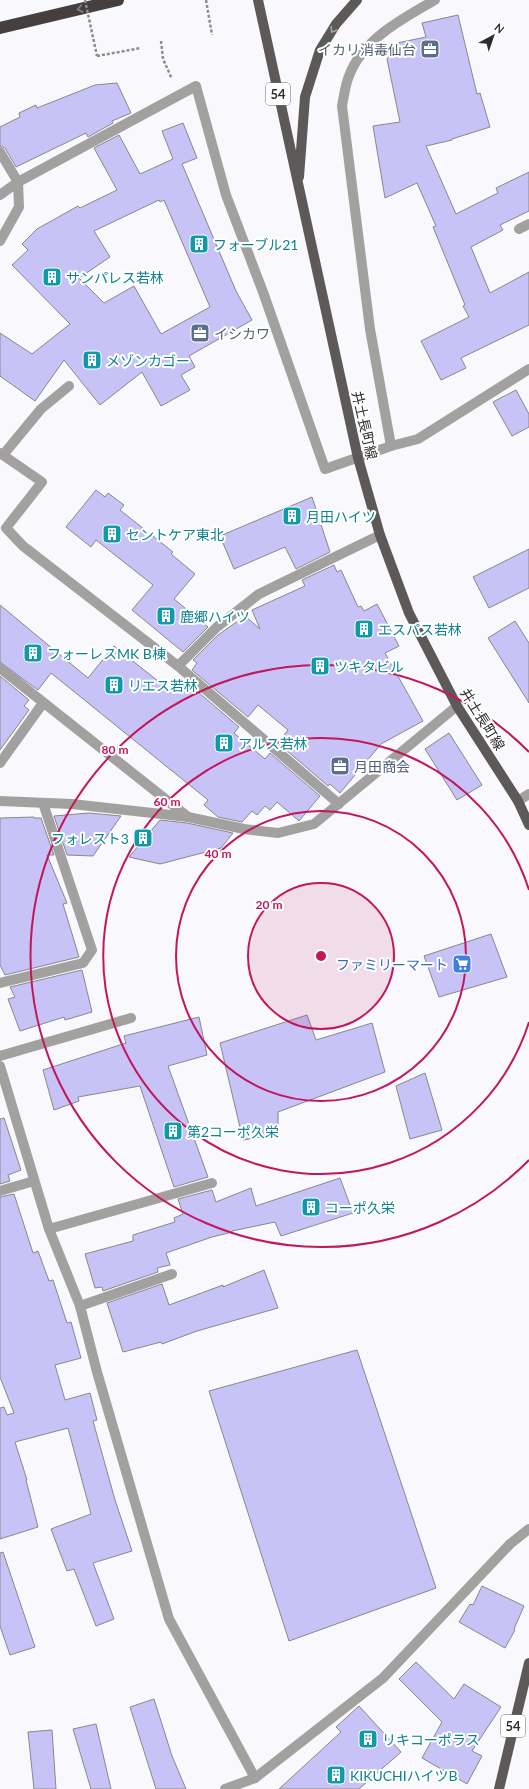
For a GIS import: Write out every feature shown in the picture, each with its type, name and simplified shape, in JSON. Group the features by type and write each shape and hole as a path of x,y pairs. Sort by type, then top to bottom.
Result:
{"highway":[{"path":"0,28 118,0"}],"main road":[{"name":"井土長町線","path":"258,0 358,458 380,535 409,613 458,706 518,801 529,825"},
{"path":"299,188 305,97 320,50 336,24 358,0"},
{"name":"54","path":"499,1789 529,1663"}],"street":[{"path":"391,446 370,328 342,106 349,76 365,48 398,23 435,0"},
{"path":"0,195 18,182 196,86 226,195 263,292 325,469 391,446 418,439 529,368"},
{"path":"0,152 18,182 19,207 0,241"},
{"path":"519,228 529,224"},
{"path":"69,386 41,409 2,454 42,482 6,528 23,546 178,666 339,804"},
{"path":"178,666 217,627 259,594 380,535"},
{"path":"0,668 188,817"},
{"path":"0,763 43,703"},
{"path":"0,801 72,804 188,817 244,829 278,833 314,824 458,706"},
{"path":"518,801 529,794"},
{"path":"0,984 82,963 92,950 43,803"},
{"path":"0,1056 131,1018"},
{"path":"0,1066 49,1229 80,1306 97,1372 169,1619 255,1778"},
{"path":"0,1191 34,1181"},
{"path":"49,1229 212,1183"},
{"path":"80,1306 172,1274"},
{"path":"225,1789 255,1778 383,1678 510,1544 529,1529"}],"path":[{"path":"85,0 97,56 141,48"},
{"path":"206,0 212,35"},
{"path":"161,41 163,60 179,95"}],"building":[{"path":"458,15 477,94 480,93 490,127 452,140 426,146 456,214 498,193 496,188 529,172 529,211 500,225 503,230 471,247 490,293 529,272 529,325 461,358 466,368 441,380 421,341 469,317 463,306 465,305 433,227 436,226 417,183 385,198 373,126 400,122 387,59 397,43 426,37 422,23"},
{"path":"117,83 131,113 112,121 113,123 88,137 86,133 16,167 5,148 0,146 0,127 20,117 19,113 36,105 37,108 95,85"},
{"path":"183,123 197,158 182,164 236,291 252,320 189,356 195,367 181,375 190,390 161,406 142,372 100,405 64,360 35,401 0,376 0,333 32,354 70,324 12,265 28,250 22,244 37,229 78,206 80,208 117,190 94,148 119,135 140,174 173,159 162,131","holes":["159,200 160,202 164,200 210,307 161,334 134,286 104,303 79,278 110,257 94,231"]},
{"path":"516,390 529,414 529,427 512,436 493,402"},
{"path":"96,490 105,497 108,493 124,505 120,510 173,552 171,554 195,574 174,599 208,627 183,652 132,610 153,585 96,540 91,547 66,527"},
{"name":"月田ハイツ","path":"312,497 330,552 296,569 285,547 234,569 220,536"},
{"path":"529,549 529,588 489,608 473,577"},
{"path":"334,565 337,572 341,570 358,607 361,606 364,611 377,604 399,646 385,653 423,721 381,744 340,793 330,784 328,786 278,743 288,730 258,705 248,717 192,670 197,663 193,660 218,635 245,616 260,629 252,610 305,586 302,580"},
{"path":"0,605 88,678 114,646 173,693 184,680 239,727 234,733 265,759 270,753 320,796 299,821 277,802 270,810 265,806 257,815 252,811 242,822 218,817 204,805 208,800 51,673 38,690 0,662"},
{"path":"515,621 529,643 529,703 488,638"},
{"path":"0,676 29,700 24,706 29,710 0,750"},
{"path":"449,733 482,785 457,800 425,749"},
{"path":"89,813 121,816 93,856 67,855 54,816"},
{"path":"0,818 41,818 54,855 47,855 67,903 63,904 79,957 5,975 0,965"},
{"path":"160,820 187,823 233,833 221,848 160,864 129,857"},
{"path":"491,934 507,977 439,997 424,956"},
{"path":"82,970 92,1012 65,1020 64,1017 20,1031 8,999 15,997 10,987"},
{"path":"307,1015 316,1040 372,1023 385,1072 278,1112 278,1134 243,1140 220,1043"},
{"path":"199,1017 207,1055 168,1066 208,1177 174,1187 140,1086 78,1097 79,1101 54,1110 43,1070 126,1043 124,1036"},
{"path":"425,1073 442,1130 410,1139 396,1086"},
{"path":"4,1118 21,1170 8,1175 10,1181 0,1184 0,1119"},
{"path":"340,1178 353,1213 281,1236 275,1222 232,1231 166,1253 170,1265 157,1268 158,1272 103,1291 102,1287 95,1288 85,1254 133,1241 133,1235 175,1222 174,1218 183,1214 178,1199 212,1190 216,1202 251,1188 256,1206"},
{"path":"14,1194 33,1253 38,1251 49,1281 53,1280 67,1323 71,1322 81,1358 55,1365 65,1400 90,1393 97,1420 93,1421 115,1500 132,1551 93,1563 114,1619 96,1626 74,1569 67,1571 51,1529 91,1514 68,1428 15,1442 27,1480 38,1527 0,1539 0,1408 4,1407 7,1415 14,1413 0,1377 0,1197"},
{"path":"264,1270 278,1308 197,1331 162,1344 161,1342 123,1352 107,1303 162,1284 169,1305 223,1285 223,1287"},
{"path":"357,1350 436,1588 289,1641 209,1391"},
{"path":"3,1552 35,1647 10,1655 0,1626 0,1553"},
{"path":"482,1586 524,1606 514,1629 515,1630 505,1648 459,1622 470,1604 473,1605"},
{"path":"416,1662 454,1699 464,1684 501,1707 472,1751 482,1756 467,1784 422,1758 442,1722 399,1679"},
{"path":"154,1699 172,1756 186,1789 156,1789 130,1707"},
{"path":"359,1706 401,1752 359,1789 279,1789 341,1732 336,1727"},
{"path":"96,1724 111,1789 91,1789 73,1729"},
{"path":"52,1730 56,1789 34,1789 28,1732"}],"place":[{"name":"イカリ消毒仙台","path":"430,49"},
{"name":"フォーブル21","path":"199,244"},
{"name":"サンパレス若林","path":"52,277"},
{"name":"イシカワ","path":"200,333"},
{"name":"メゾンカゴー","path":"92,360"},
{"name":"月田ハイツ","path":"292,516"},
{"name":"セントケア東北","path":"112,534"},
{"name":"鹿郷ハイツ","path":"166,616"},
{"name":"エスパス若林","path":"364,629"},
{"name":"フォーレスMK B棟","path":"33,653"},
{"name":"ツキタビル","path":"320,666"},
{"name":"リエス若林","path":"114,685"},
{"name":"アルス若林","path":"224,743"},
{"name":"月田商会","path":"340,766"},
{"name":"フォレスト3","path":"143,838"},
{"name":"ファミリーマート","path":"462,964"},
{"name":"第2コーポ久栄","path":"173,1131"},
{"name":"コーポ久栄","path":"311,1207"},
{"name":"リキコーポラス","path":"368,1739"},
{"name":"KIKUCHIハイツB","path":"336,1775"}]}
